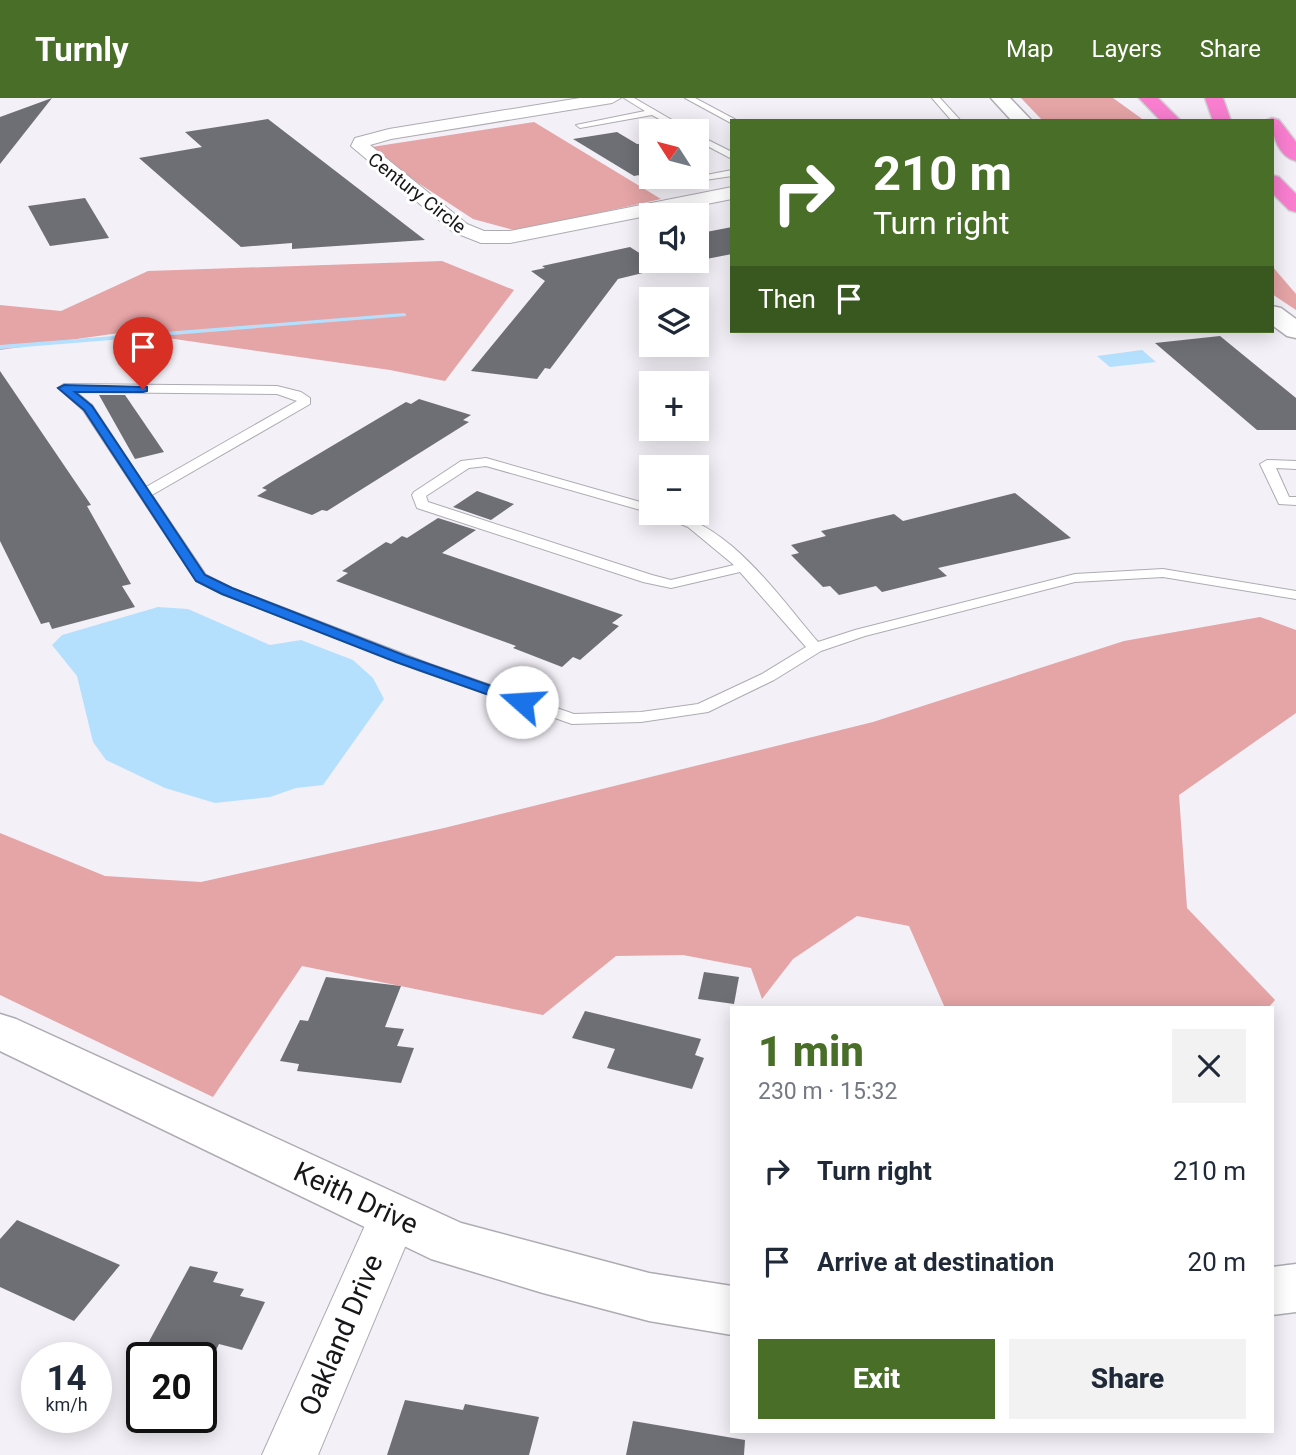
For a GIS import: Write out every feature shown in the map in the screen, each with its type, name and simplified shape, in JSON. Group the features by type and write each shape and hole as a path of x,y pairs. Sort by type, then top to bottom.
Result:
{"highway":[{"path":"1148,98 1170,119"},
{"path":"1214,98 1221,119"},
{"path":"1274,126 1296,155"},
{"path":"1274,183 1296,209"},
{"path":"1274,197 1296,209"}],"street":[{"name":"Century Circle","path":"612,98 389,134 361,142 360,146 460,228 481,237 510,237 730,193"},
{"path":"1000,98 1021,119"},
{"path":"1274,314 1296,331"},
{"name":"Keith Drive","path":"0,1031 450,1242 543,1270 649,1297 730,1311"},
{"name":"Oakland Drive","path":"290,1455 393,1216"},
{"path":"1274,1292 1296,1288"}],"lane":[{"path":"628,98 665,119"},
{"path":"694,98 731,119"},
{"path":"936,98 955,119"},
{"path":"580,125 652,112"},
{"path":"709,143 730,155"},
{"path":"709,176 730,173"},
{"path":"144,494 306,401 297,395 277,390 64,388 88,408 144,494 201,578 227,591 424,667 572,719 641,717 702,708 768,677 815,648 860,633 1075,578 1163,573 1296,595"},
{"path":"639,506 485,461 466,464 419,495 422,505 648,579 671,584 743,567"},
{"path":"1296,465 1267,464 1284,501 1296,501"},
{"path":"694,525 732,554 815,648"}],"shaded area":[{"path":"1021,98 1113,98 1142,119 1041,119"},
{"path":"534,122 639,186 639,189 645,189 661,199 517,231 473,219 365,148"},
{"path":"442,261 514,290 445,381 390,370 126,332 0,350 0,305 61,311 148,271"},
{"path":"1274,268 1296,294 1296,310 1274,295"},
{"path":"1260,617 1296,630 1296,713 1179,795 1187,908 1275,1000 1270,1006 944,1006 909,926 857,916 793,959 762,999 751,968 683,955 616,956 543,1015 302,966 213,1097 0,995 0,833 105,876 201,882 444,828 873,722 1124,641"}],"water":[{"path":"1142,350 1156,362 1110,367 1097,356"},
{"path":"158,607 188,609 270,645 301,640 353,660 373,678 384,699 323,785 296,788 270,797 215,803 165,788 106,760 93,742 77,676 52,645 62,635"}],"building":[{"path":"52,98 0,164 0,117"},
{"path":"268,119 425,240 292,249 292,243 241,247 139,158 202,147 185,132"},
{"path":"617,132 639,144 639,175 634,176 573,139"},
{"path":"85,198 109,238 50,246 28,206"},
{"path":"730,227 730,254 709,258 709,231"},
{"path":"630,247 639,253 639,273 643,273 618,279 550,369 545,368 537,379 471,371 545,281 531,271 545,268 542,266"},
{"path":"1220,336 1296,398 1296,430 1257,430 1155,343"},
{"path":"0,371 91,505 87,506 131,584 122,586 135,607 52,629 49,622 41,624 0,541"},
{"path":"99,395 125,395 164,452 135,459"},
{"path":"419,399 471,415 463,420 469,422 327,511 322,510 312,515 257,496 267,490 262,488 278,478 406,402 411,404"},
{"path":"477,491 514,504 491,520 453,507"},
{"path":"1015,493 1071,538 938,568 947,576 882,592 876,586 839,595 830,586 823,587 791,555 799,553 791,545 826,536 821,531 894,514 903,521"},
{"path":"438,518 476,530 442,553 623,615 612,623 619,626 580,660 573,657 562,667 513,648 516,646 336,581 348,573 342,571 386,542 391,544 402,536 407,538"},
{"path":"704,972 739,977 734,1004 698,999"},
{"path":"326,977 401,986 385,1027 404,1029 397,1046 414,1048 401,1083 297,1071 299,1064 280,1061 300,1020 308,1021"},
{"path":"585,1011 701,1039 695,1055 704,1058 692,1089 607,1068 615,1049 572,1038"},
{"path":"17,1220 120,1265 74,1321 0,1287 0,1239"},
{"path":"190,1266 218,1272 213,1282 244,1289 240,1296 265,1302 242,1350 219,1344 217,1348 217,1342 149,1342"},
{"path":"405,1400 463,1410 465,1404 539,1417 529,1455 387,1455"},
{"path":"633,1421 745,1440 744,1455 626,1455"}],"waterway":[{"path":"0,347 404,315"}],"route":[{"path":"143,389 64,388 88,408 187,561 201,578 227,591 401,659 522,702"}]}
